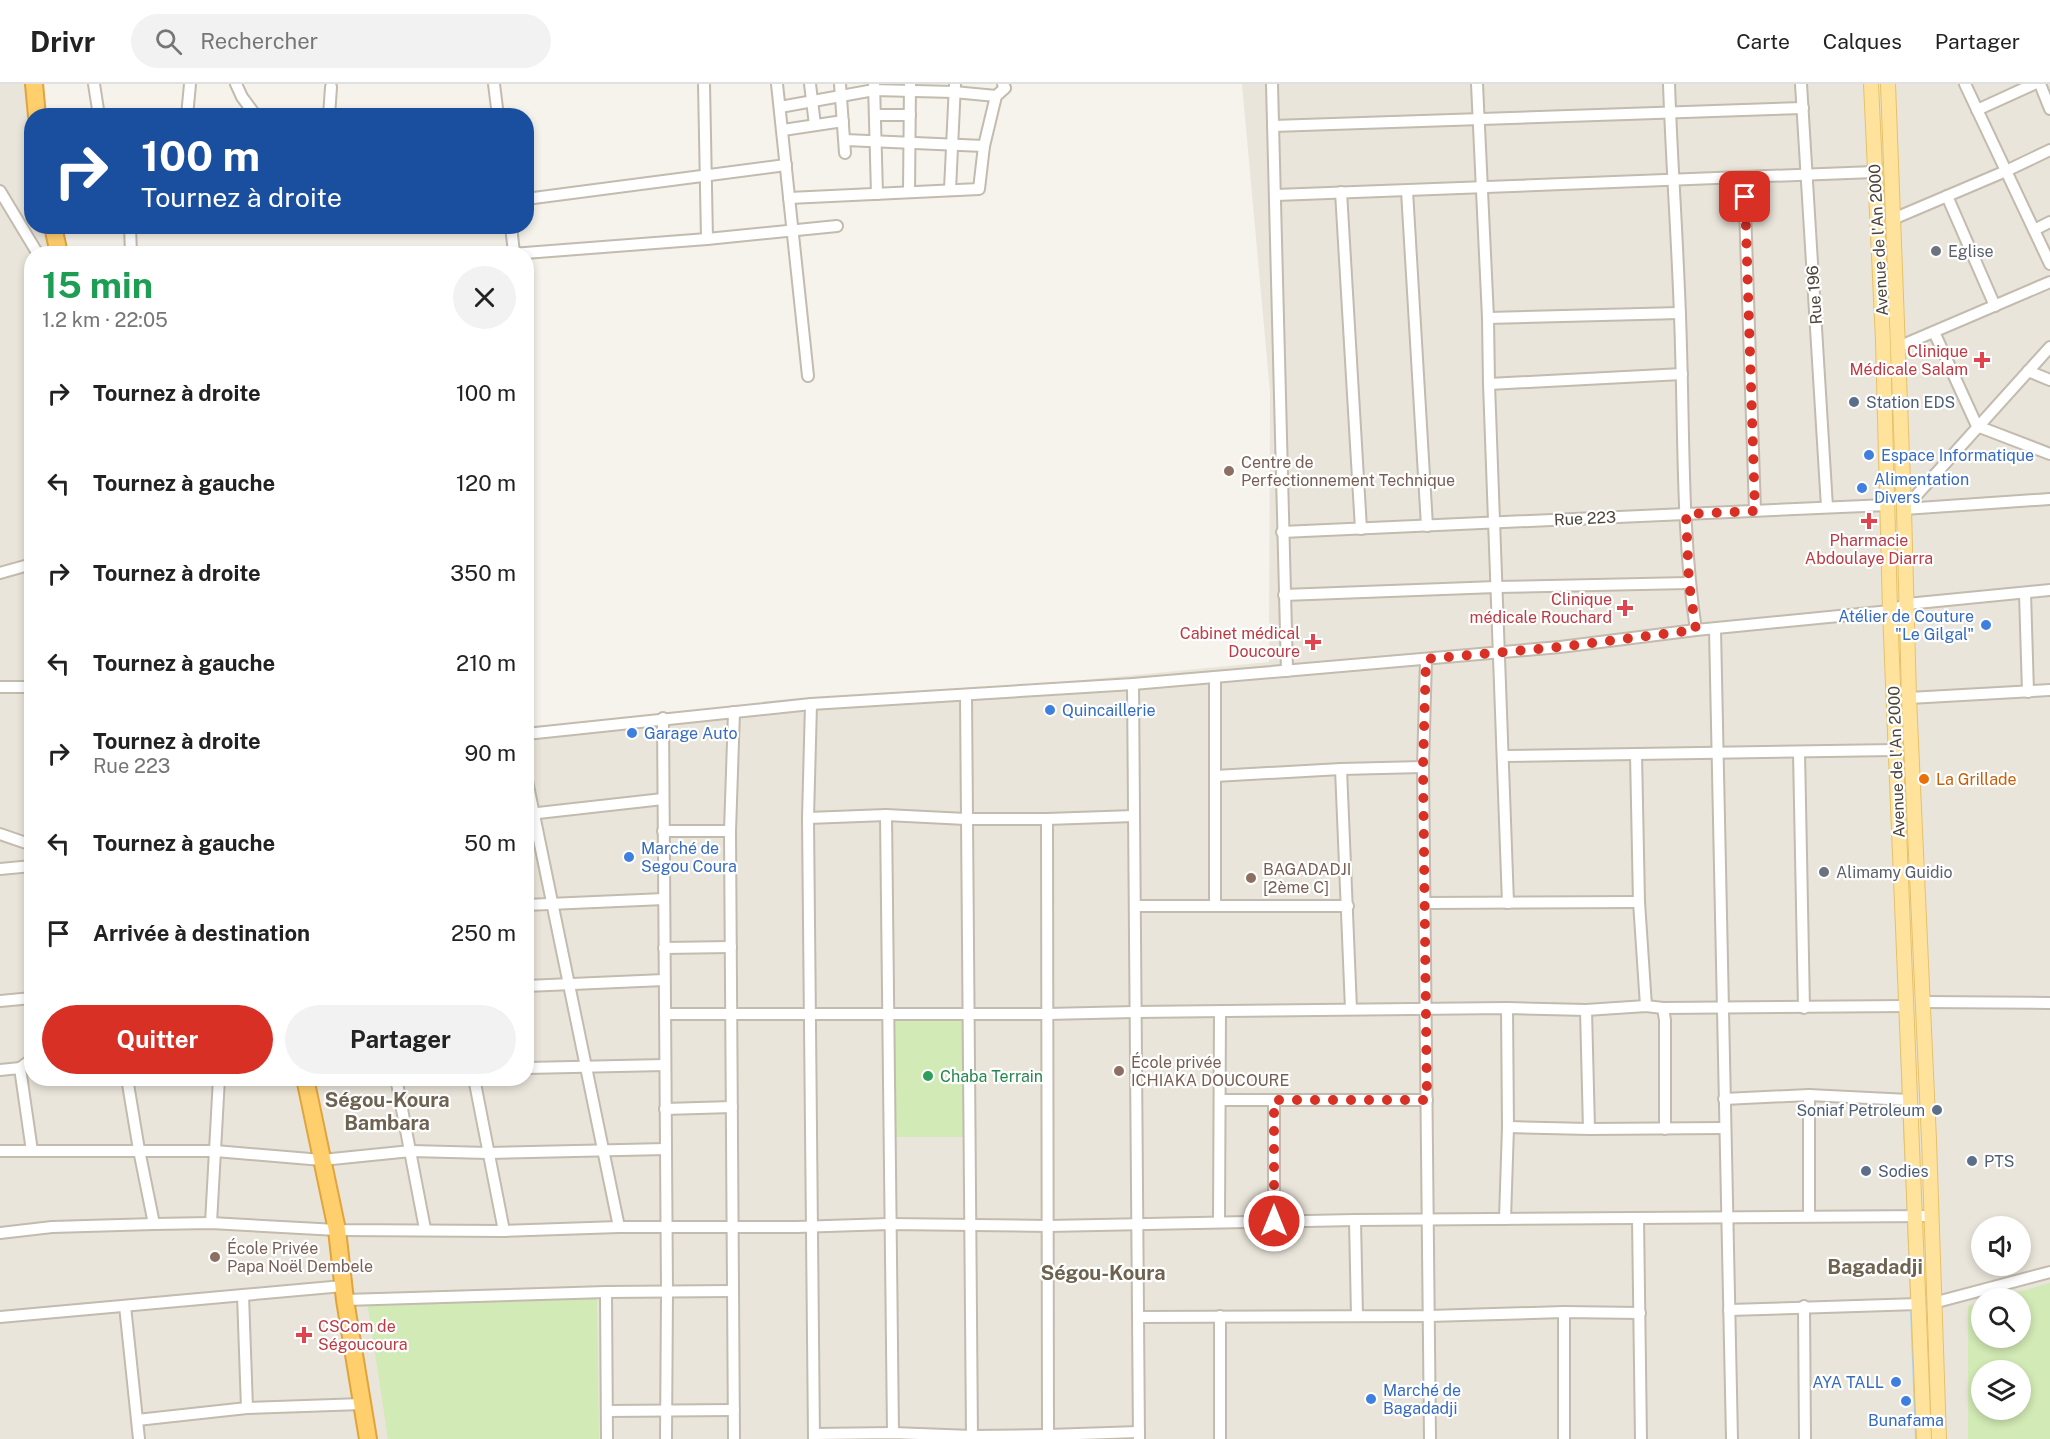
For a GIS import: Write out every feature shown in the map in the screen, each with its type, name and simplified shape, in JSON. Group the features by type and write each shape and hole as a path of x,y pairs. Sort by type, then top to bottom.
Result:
{"highway":[{"path":"34,84 36,108"},
{"path":"307,1086 337,1230 344,1293 368,1439"}],"main road":[{"name":"Avenue de l'An 2000","path":"1871,84 1883,341 1890,611 1923,1439"},
{"name":"Avenue de l'An 2000","path":"1889,85 1909,698 1939,1439"}],"street":[{"path":"94,84 98,108"},
{"path":"188,108 190,84"},
{"path":"236,84 250,108"},
{"path":"494,84 497,108"},
{"path":"704,84 707,239"},
{"path":"777,84 808,376"},
{"path":"810,84 815,125"},
{"path":"840,84 845,153"},
{"path":"789,198 979,189 984,146 996,96 1005,88 1003,84"},
{"path":"1272,84 1287,670"},
{"path":"1477,84 1480,187 1488,318 1488,384 1508,903"},
{"path":"1669,84 1680,313 1689,583 1696,630"},
{"name":"Rue 196","path":"1802,84 1827,507"},
{"path":"1965,84 2050,264"},
{"path":"1977,110 2034,84"},
{"path":"2040,84 2050,109"},
{"path":"330,108 333,85"},
{"path":"780,107 841,96 874,87 954,88 996,96"},
{"path":"874,87 877,194"},
{"path":"909,192 910,87"},
{"path":"950,190 954,88"},
{"path":"1273,126 1803,108"},
{"path":"874,115 910,115"},
{"path":"783,130 843,121"},
{"path":"845,140 984,146"},
{"path":"1893,219 2050,150"},
{"path":"534,198 786,165"},
{"path":"1276,195 1874,172"},
{"path":"1744,177 1755,511"},
{"path":"0,191 24,231"},
{"path":"1407,191 1427,526"},
{"path":"1341,192 1361,529"},
{"path":"1947,196 1995,306"},
{"path":"2034,230 2050,222"},
{"path":"534,251 707,239 837,226"},
{"path":"1898,347 2050,282"},
{"path":"1488,318 1680,313"},
{"path":"1934,332 1977,426 2050,454"},
{"path":"1904,509 2050,347"},
{"path":"2028,371 2050,380"},
{"path":"1488,384 1682,374"},
{"path":"1904,509 2050,499"},
{"name":"Rue 223","path":"1282,532 1887,505"},
{"path":"0,573 24,566"},
{"path":"1284,595 1689,583"},
{"path":"534,733 811,704 1133,684 1560,647 1696,630 1890,611 1907,604 2050,590"},
{"path":"2025,593 2028,692"},
{"path":"1715,629 1732,1439"},
{"path":"1426,659 1423,767 1430,1439"},
{"path":"1215,677 1215,905"},
{"path":"811,704 808,818 814,1437 893,1433 972,1437 1139,1436 1133,684"},
{"path":"0,687 24,687"},
{"path":"1909,698 2050,690"},
{"path":"966,694 972,1437"},
{"path":"734,712 730,831 734,1439"},
{"path":"663,718 666,1439"},
{"path":"1503,756 1896,750"},
{"path":"1799,752 1804,1008"},
{"path":"1636,754 1639,902 1646,1006"},
{"path":"1215,776 1423,767"},
{"path":"1341,769 1351,1009"},
{"path":"534,813 663,799"},
{"path":"808,818 886,815 966,819 1134,816"},
{"path":"886,815 893,1433"},
{"path":"1047,819 1048,1435"},
{"path":"534,830 552,904 619,1227"},
{"path":"663,831 730,831"},
{"path":"0,834 24,842"},
{"path":"0,869 24,867"},
{"path":"534,905 664,899"},
{"path":"1425,903 1639,902"},
{"path":"1135,906 1348,906"},
{"path":"664,948 731,947"},
{"path":"534,986 664,980"},
{"path":"0,1000 24,998"},
{"path":"1923,1002 2050,1003"},
{"path":"664,1014 1047,1014 1351,1009 1586,1010 1646,1006 1804,1008 1905,1006"},
{"path":"1505,1219 1508,1127 1507,1008"},
{"path":"1663,1008 1665,1020 1665,1129"},
{"path":"1586,1010 1589,1130"},
{"path":"1219,1222 1220,1011"},
{"path":"0,1070 20,1068 24,1065"},
{"path":"534,1068 665,1065"},
{"path":"20,1068 32,1151"},
{"path":"128,1086 154,1224"},
{"path":"212,1223 219,1086"},
{"path":"398,1086 425,1229"},
{"path":"475,1086 504,1231"},
{"path":"1724,1099 1809,1095 1909,1100"},
{"path":"1809,1095 1809,1216"},
{"path":"1220,1100 1427,1100"},
{"path":"1274,1100 1274,1221"},
{"path":"665,1109 732,1107"},
{"path":"1508,1127 1589,1130 1725,1128"},
{"path":"0,1151 215,1151 322,1160 411,1151 488,1153 666,1149"},
{"path":"0,1233 52,1227 212,1223 337,1230 504,1231 619,1227 889,1224 1048,1226 1355,1220 1931,1216"},
{"path":"1638,1218 1641,1439"},
{"path":"1355,1220 1357,1316"},
{"path":"1933,1303 2050,1272"},
{"path":"0,1317 243,1295 733,1291"},
{"path":"606,1292 607,1439"},
{"path":"243,1295 248,1408"},
{"path":"1729,1310 1918,1304"},
{"path":"125,1306 139,1439"},
{"path":"1804,1306 1805,1439"},
{"path":"1564,1312 1564,1439"},
{"path":"1138,1317 1640,1313"},
{"path":"1220,1316 1220,1439"},
{"path":"137,1420 248,1408 362,1404"},
{"path":"607,1411 734,1410"}],"shaded area":[{"path":"0,84 29,84 31,108 24,108 24,234 54,234 59,246 24,246 24,1086 534,1086 534,733 1269,662 1270,392 1242,84 2050,84 2050,1439 0,1439"}],"green space":[{"name":"Chaba Terrain","path":"968,1014 969,1137 888,1137 887,1015"},
{"path":"2050,1283 2050,1439 1968,1439 1968,1306 1971,1305 1971,1348 2031,1348 2031,1288"},
{"path":"597,1299 599,1439 388,1439 367,1301"}],"waterway":[{"path":"1901,1045 1903,1096"},
{"path":"1903,1102 1908,1213"},
{"path":"1908,1219 1911,1300"},
{"path":"1911,1309 1916,1439"}],"place":[{"name":"Eglise","path":"1936,251"},
{"name":"Clinique Médicale Salam","path":"1982,360"},
{"name":"Station EDS","path":"1854,402"},
{"name":"Espace Informatique","path":"1869,455"},
{"name":"Centre de Perfectionnement Technique","path":"1229,471"},
{"name":"Alimentation Divers","path":"1862,488"},
{"name":"Pharmacie Abdoulaye Diarra","path":"1869,521"},
{"name":"Clinique médicale Rouchard","path":"1625,608"},
{"name":"Atélier de Couture \"Le Gilgal\"","path":"1986,625"},
{"name":"Cabinet médical Doucoure","path":"1313,642"},
{"name":"Quincaillerie","path":"1050,710"},
{"name":"Garage Auto","path":"632,733"},
{"name":"La Grillade","path":"1924,779"},
{"name":"Marché de Segou Coura","path":"629,857"},
{"name":"Alimamy Guidio","path":"1824,872"},
{"name":"BAGADADJI [2ème C]","path":"1251,878"},
{"name":"École privée ICHIAKA DOUCOURE","path":"1119,1071"},
{"name":"Chaba Terrain","path":"928,1076"},
{"name":"Soniaf Petroleum","path":"1937,1110"},
{"name":"PTS","path":"1972,1161"},
{"name":"Sodies","path":"1866,1171"},
{"name":"École Privée Papa Noël Dembele","path":"215,1257"},
{"name":"CSCom de Ségoucoura","path":"304,1335"},
{"name":"AYA TALL","path":"1896,1382"},
{"name":"Marché de Bagadadji","path":"1371,1399"},
{"name":"Bunafama","path":"1906,1401"}],"district":[{"name":"Ségou-Koura Bambara","path":"387,1112"},
{"name":"Bagadadji","path":"1875,1267"},
{"name":"Ségou-Koura","path":"1103,1273"}],"route":[{"path":"1274,1221 1274,1100 1427,1100 1423,767 1426,659 1560,647 1696,630 1689,583 1686,514 1755,511 1745,197"}]}
